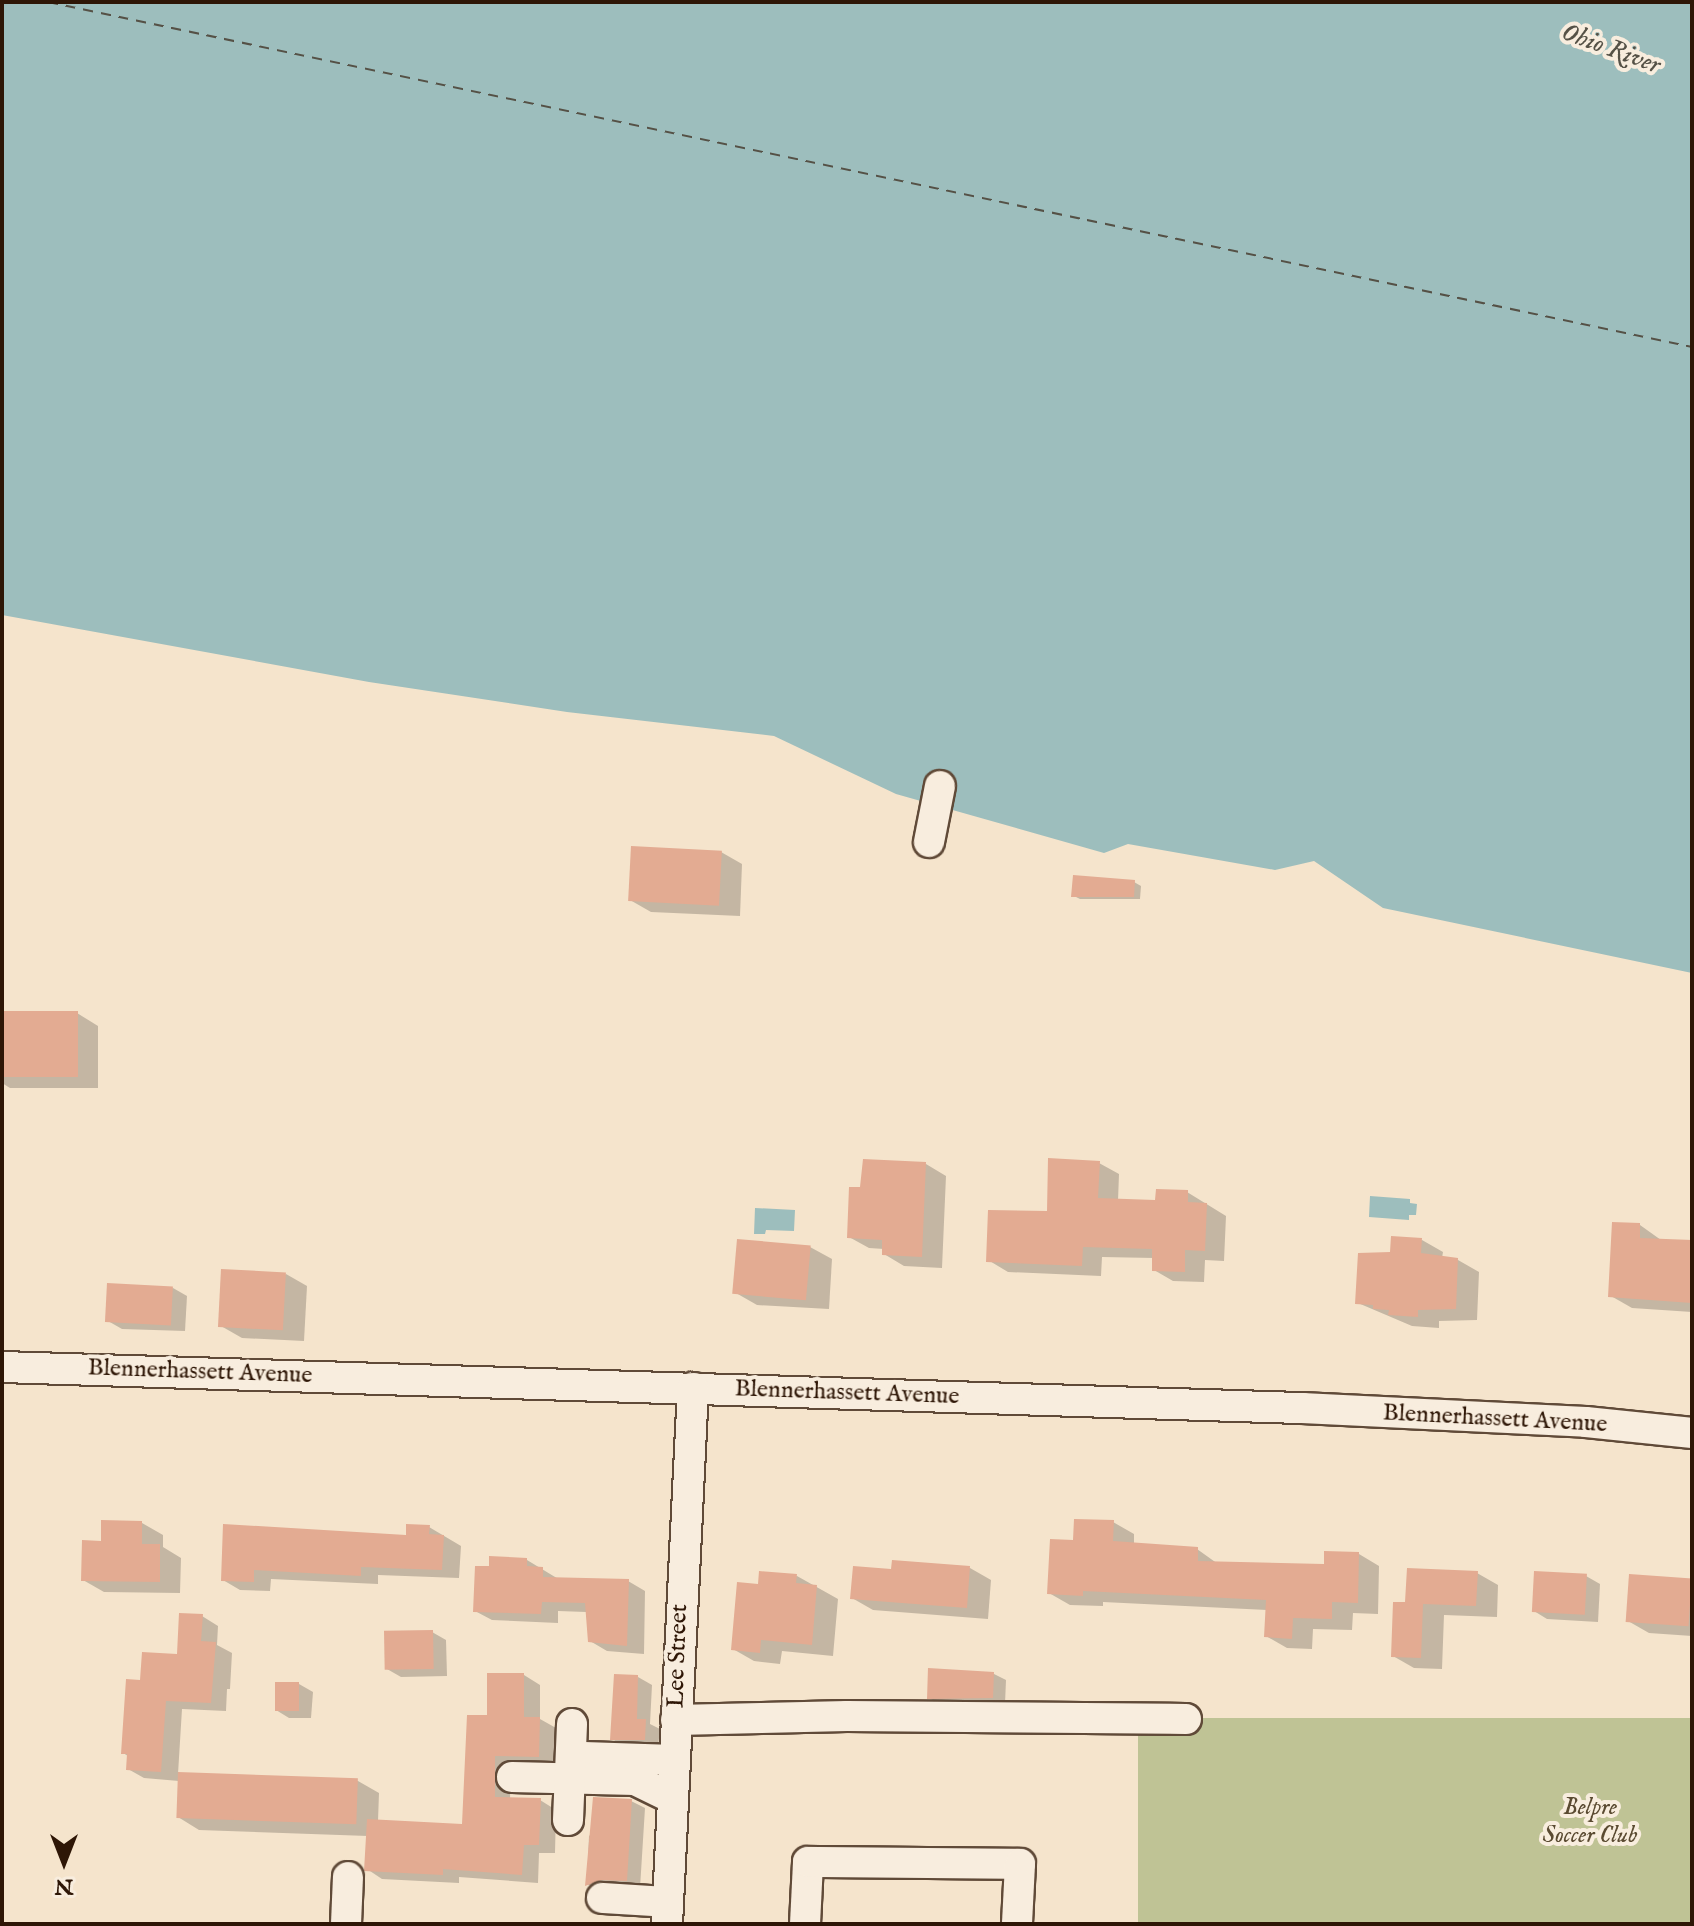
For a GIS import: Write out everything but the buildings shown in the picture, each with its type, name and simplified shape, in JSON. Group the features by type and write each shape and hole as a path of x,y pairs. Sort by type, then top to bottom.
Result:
{"street":[{"path":"929,842 940,786"},
{"name":"Blennerhassett Avenue","path":"2,1367 1302,1408 1586,1422 1692,1433"},
{"name":"Lee Street","path":"667,1913 693,1388"},
{"path":"676,1720 847,1716 1186,1719"},
{"path":"568,1820 572,1724"},
{"path":"512,1777 570,1767 674,1760"},
{"path":"570,1767 635,1780 672,1798"},
{"path":"805,1924 808,1862 1020,1864 1017,1924"},
{"path":"346,1924 348,1877"},
{"path":"602,1898 667,1913"}],"green space":[{"name":"Belpre Soccer Club","path":"1138,1718 1692,1718 1692,1924 1138,1924"}],"water":[{"name":"Ohio River","path":"2,2 1692,2 1692,973 1383,908 1314,861 1275,870 1128,844 1104,853 896,794 774,736 567,712 369,682 2,615"},
{"path":"1370,1196 1410,1199 1410,1203 1417,1204 1416,1215 1409,1215 1409,1220 1369,1217"},
{"path":"755,1208 795,1210 794,1231 766,1230 765,1234 754,1234"}],"ferry route":[{"path":"48,2 1692,347"}]}
